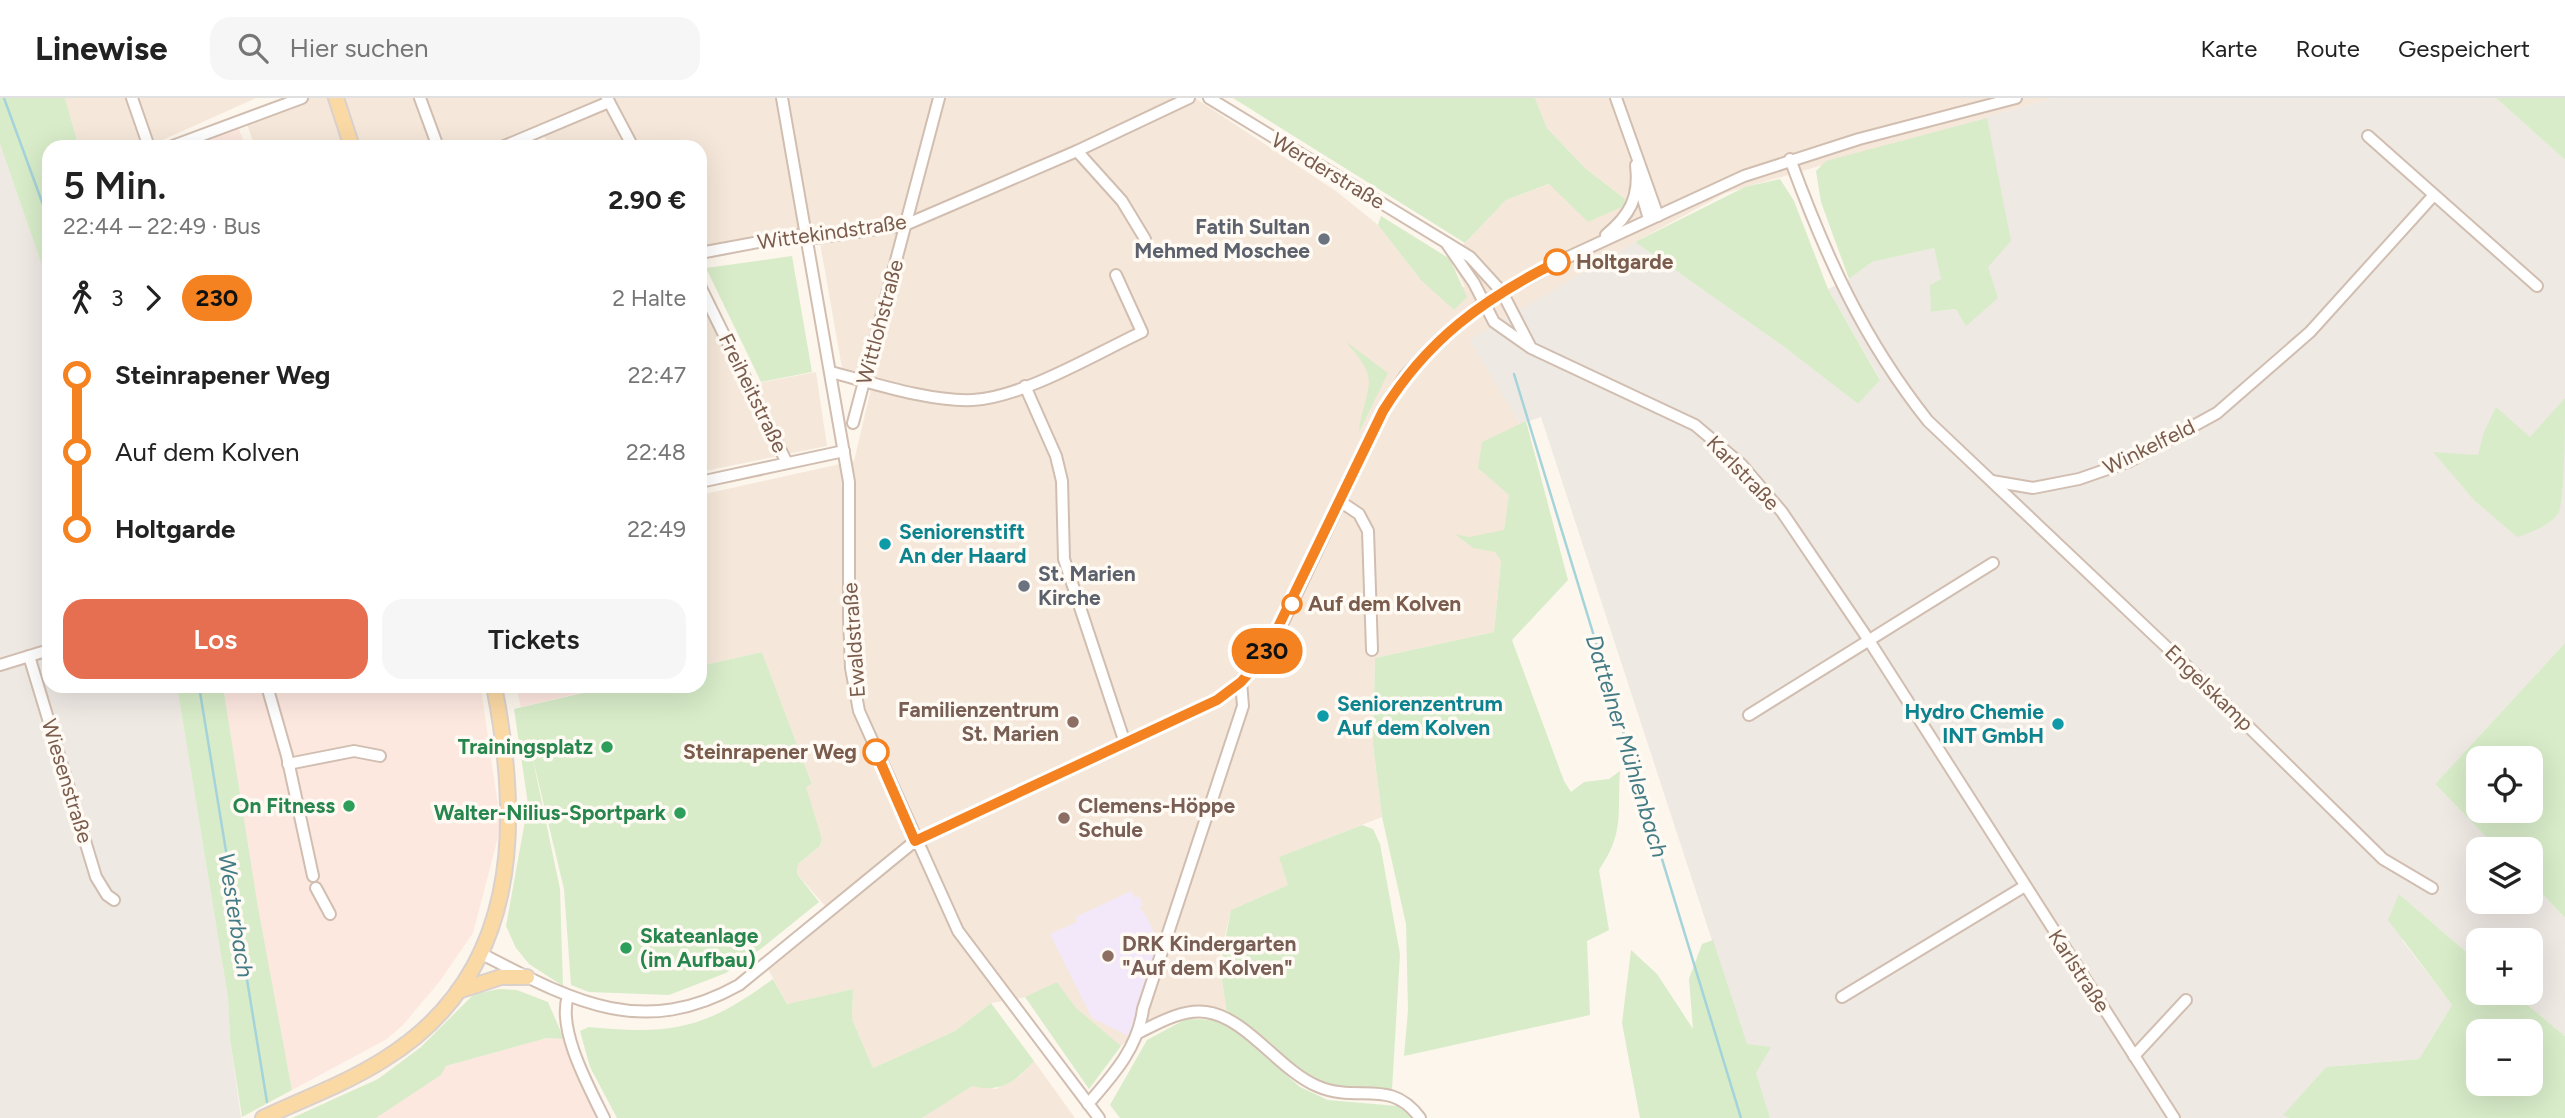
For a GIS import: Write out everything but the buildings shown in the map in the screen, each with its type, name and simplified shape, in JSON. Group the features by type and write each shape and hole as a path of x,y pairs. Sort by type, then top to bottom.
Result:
{"main road":[{"path":"336,98 350,140"},
{"path":"263,1118 346,1081 383,1060 421,1031 458,991 480,953 502,893 510,842 506,748 495,693"},
{"path":"458,991 500,977 527,977"}],"street":[{"path":"132,98 147,140"},
{"path":"189,140 302,98"},
{"path":"420,98 435,140"},
{"name":"Ewaldstraße","path":"782,98 849,482 851,668 859,711 958,932 1099,1118"},
{"name":"Wittlohstraße","path":"853,423 939,98"},
{"name":"Wittekindstraße","path":"707,252 796,235 807,239 905,225 1077,151 1189,98"},
{"name":"Werderstraße","path":"1209,98 1470,257 1502,292"},
{"path":"1616,98 1654,218"},
{"path":"480,953 568,996 618,1012 647,1013 697,1005 723,994 739,985 915,841 1217,700 1241,682 1264,656 1277,635 1383,411 1405,376 1437,342 1483,303 1593,245 1790,159 2017,98"},
{"path":"518,140 608,100 629,140"},
{"path":"2368,136 2538,286"},
{"path":"1077,151 1122,201 1145,239"},
{"path":"1634,151 1638,183 1654,218"},
{"path":"1790,159 1835,274 1861,326 1892,376 1928,421 1992,481"},
{"path":"1593,245 1632,210 1638,183"},
{"name":"Winkelfeld","path":"1992,481 2032,488 2079,479 2128,462 2217,412 2310,332 2433,196"},
{"name":"Werderstraße","path":"1447,244 1474,283 1483,303"},
{"path":"831,372 933,396 972,400 1003,395 1142,332 1116,275"},
{"path":"1502,292 1531,348"},
{"name":"Freiheitstraße","path":"707,300 787,463"},
{"name":"Karlstraße","path":"1483,303 1494,322 1531,348 1695,425 1741,464 1782,512 1868,639 2174,1118"},
{"path":"1025,387 1056,456 1062,481 1064,559 1125,743"},
{"path":"707,480 844,451"},
{"name":"Engelskamp","path":"1992,481 2195,674 2383,859 2432,888"},
{"path":"1341,502 1359,514 1368,531 1372,650"},
{"path":"1749,715 1993,563"},
{"path":"0,665 42,652"},
{"name":"Wiesenstraße","path":"29,656 96,877 107,895 114,900"},
{"path":"1088,1104 1110,1079 1140,1032 1143,1009 1243,706 1241,682"},
{"path":"269,693 289,764 313,876"},
{"path":"289,764 354,751 380,756"},
{"path":"1842,997 2025,886"},
{"path":"316,888 330,914"},
{"path":"568,996 564,1008 574,1049 604,1118"},
{"path":"2134,1056 2186,1000"},
{"path":"1140,1032 1175,1017 1206,1012 1226,1018 1304,1080 1338,1093 1398,1096 1410,1105 1420,1118"}],"shaded area":[{"path":"65,98 256,98 163,140 77,140"},
{"path":"304,98 1195,98 1336,191 1378,225 1420,279 1465,287 1450,259 1506,200 1550,184 1588,221 1625,199 1585,168 1547,128 1535,98 2054,98 1726,193 1635,242 1470,340 1520,424 1504,530 1494,632 1375,658 1373,745 1382,817 1280,857 1288,885 1231,910 1219,962 1227,1014 1194,1008 1147,1023 1121,1046 1077,1010 1057,982 1027,997 991,1003 955,1031 873,1068 852,1019 853,989 787,1004 768,969 833,915 797,874 798,864 820,846 822,839 805,787 812,784 762,652 707,664 707,493 854,461 874,376 842,368 817,226 707,247 707,140 546,140 544,136 534,140 253,140 247,124"},
{"path":"2054,98 2496,98 2565,160 2565,643 2470,746 2466,746 2466,750 2435,784 2466,816 2466,823 2473,823 2486,837 2466,837 2466,914 2543,914 2543,895 2565,918 2565,1036 2528,1005 2543,1005 2543,928 2466,928 2466,952 2399,894 2402,940 2452,1005 2419,1059 2326,1067 2284,1115 2289,1118 1770,1118 1541,417 1520,424 1469,340 1635,242 1783,346 1858,404 1880,379 1828,289 1849,279 1872,262 1934,248 1941,279 1932,312 1956,309 1967,325 1988,267 1987,119 1879,148"},
{"path":"238,127 243,140 202,140"},
{"path":"0,144 42,266 42,693 178,693 228,998 230,1039 241,1118 0,1118"},
{"path":"707,312 743,386 816,372 827,446 707,471"},
{"path":"224,693 481,693 501,826 473,933 440,981 403,1025 387,1039 292,1090 258,907"},
{"path":"518,693 580,693 521,707"},
{"name":"DRK Kindergarten \"Auf dem Kolven\"","path":"1131,891 1135,898 1139,896 1143,905 1139,907 1147,917 1160,946 1129,1036 1092,1018 1050,934 1077,922 1076,917"},
{"path":"547,1038 564,1039 599,1118 376,1118 446,1066"},
{"path":"1034,1061 1075,1118 922,1118 972,1085 996,1089 1020,1076"}],"green space":[{"path":"0,98 65,98 77,140 42,140 42,266 0,144"},
{"path":"1233,98 1535,98 1547,128 1585,168 1625,199 1624,206 1588,222 1549,184 1506,200 1465,243"},
{"path":"2496,98 2565,98 2565,160"},
{"path":"1987,118 2011,241 1988,267 1998,298 1966,326 1956,309 1931,312 1930,285 1941,279 1934,248 1872,262 1849,279 1821,202 1816,171 1826,161"},
{"path":"1780,179 1794,201 1828,289 1880,380 1858,404 1783,346 1635,242 1745,187"},
{"path":"1381,216 1450,259 1467,297 1454,310 1420,279 1378,225"},
{"path":"792,256 812,372 761,382 707,268"},
{"path":"1345,341 1388,373 1359,432 1369,385 1368,376 1357,355"},
{"path":"2565,398 2564,475 2559,512 2546,525 2517,537 2474,500 2433,452 2478,455 2484,432 2496,407 2530,437"},
{"path":"1526,421 1568,580 1512,640 1564,781 1571,792 1584,782 1609,779 1620,771 1616,833 1613,845 1599,870 1609,930 1587,941 1590,1015 1404,1056 1408,1010 1406,924 1382,817 1373,745 1375,658 1494,632 1501,561 1495,552 1473,548 1455,534 1469,537 1504,530 1509,495 1478,468 1482,442"},
{"path":"2565,643 2565,918 2543,895 2543,837 2486,837 2473,823 2543,823 2543,746 2470,746"},
{"name":"Walter-Nilius-Sportpark","path":"762,652 812,784 806,787 822,839 820,846 798,864 797,874 819,902 726,973 669,995 589,992 571,985 564,889 532,755 560,889 563,986 529,964 516,948 506,926 528,804 514,709 583,693 707,693 707,664"},
{"path":"178,693 224,693 258,907 292,1090 242,1117 230,1039 228,998"},
{"path":"2466,750 2466,816 2435,784"},
{"path":"1362,825 1373,829 1380,844 1400,954 1392,1090 1335,1088 1315,1084 1227,1014 1220,967 1231,910 1288,885 1279,857"},
{"path":"2399,894 2466,952 2466,1005 2528,1005 2565,1036 2565,1118 2289,1118 2283,1115 2326,1067 2419,1059 2452,1005 2388,920"},
{"path":"1713,940 1747,1044 1771,1047 1756,1073 1770,1118 1640,1118 1622,1023 1631,950 1657,974 1693,1029 1689,979 1702,944"},
{"path":"773,979 787,1004 853,989 852,1019 873,1068 955,1031 991,1003 1034,1061 1007,1084 991,1088 972,1086 922,1118 617,1118 590,1067 580,1031 589,1027 644,1030 687,1025 727,1009"},
{"path":"1057,982 1076,1008 1121,1046 1089,1089 1025,997"},
{"path":"499,989 517,990 548,1002 564,1039 547,1038 446,1066 441,1075 376,1118 292,1118 378,1079 421,1047 474,994"},
{"path":"1186,1019 1223,1020 1300,1087 1328,1100 1397,1106 1415,1118 1120,1118 1110,1105 1147,1040"}],"waterway":[{"name":"Westerbach","path":"4,98 42,202"},
{"name":"Dattelner Mühlenbach","path":"1514,374 1741,1118"},
{"name":"Westerbach","path":"200,693 267,1102"}],"bus line":[{"name":"230","path":"876,752 915,841 1217,700 1252,671 1277,635 1383,411 1405,376 1463,318 1483,303 1557,262"}],"place":[{"name":"Fatih Sultan Mehmed Moschee","path":"1324,239"},
{"name":"Holtgarde","path":"1557,262"},
{"name":"Seniorenstift An der Haard","path":"885,544"},
{"name":"St. Marien Kirche","path":"1024,586"},
{"name":"Auf dem Kolven","path":"1292,604"},
{"name":"Seniorenzentrum Auf dem Kolven","path":"1323,716"},
{"name":"Familienzentrum St. Marien","path":"1073,722"},
{"name":"Hydro Chemie INT GmbH","path":"2058,724"},
{"name":"Trainingsplatz","path":"607,747"},
{"name":"Steinrapener Weg","path":"876,752"},
{"name":"On Fitness","path":"349,806"},
{"name":"Walter-Nilius-Sportpark","path":"680,813"},
{"name":"Clemens-Höppe Schule","path":"1064,818"},
{"name":"Skateanlage (im Aufbau)","path":"626,948"},
{"name":"DRK Kindergarten \"Auf dem Kolven\"","path":"1108,956"}]}
